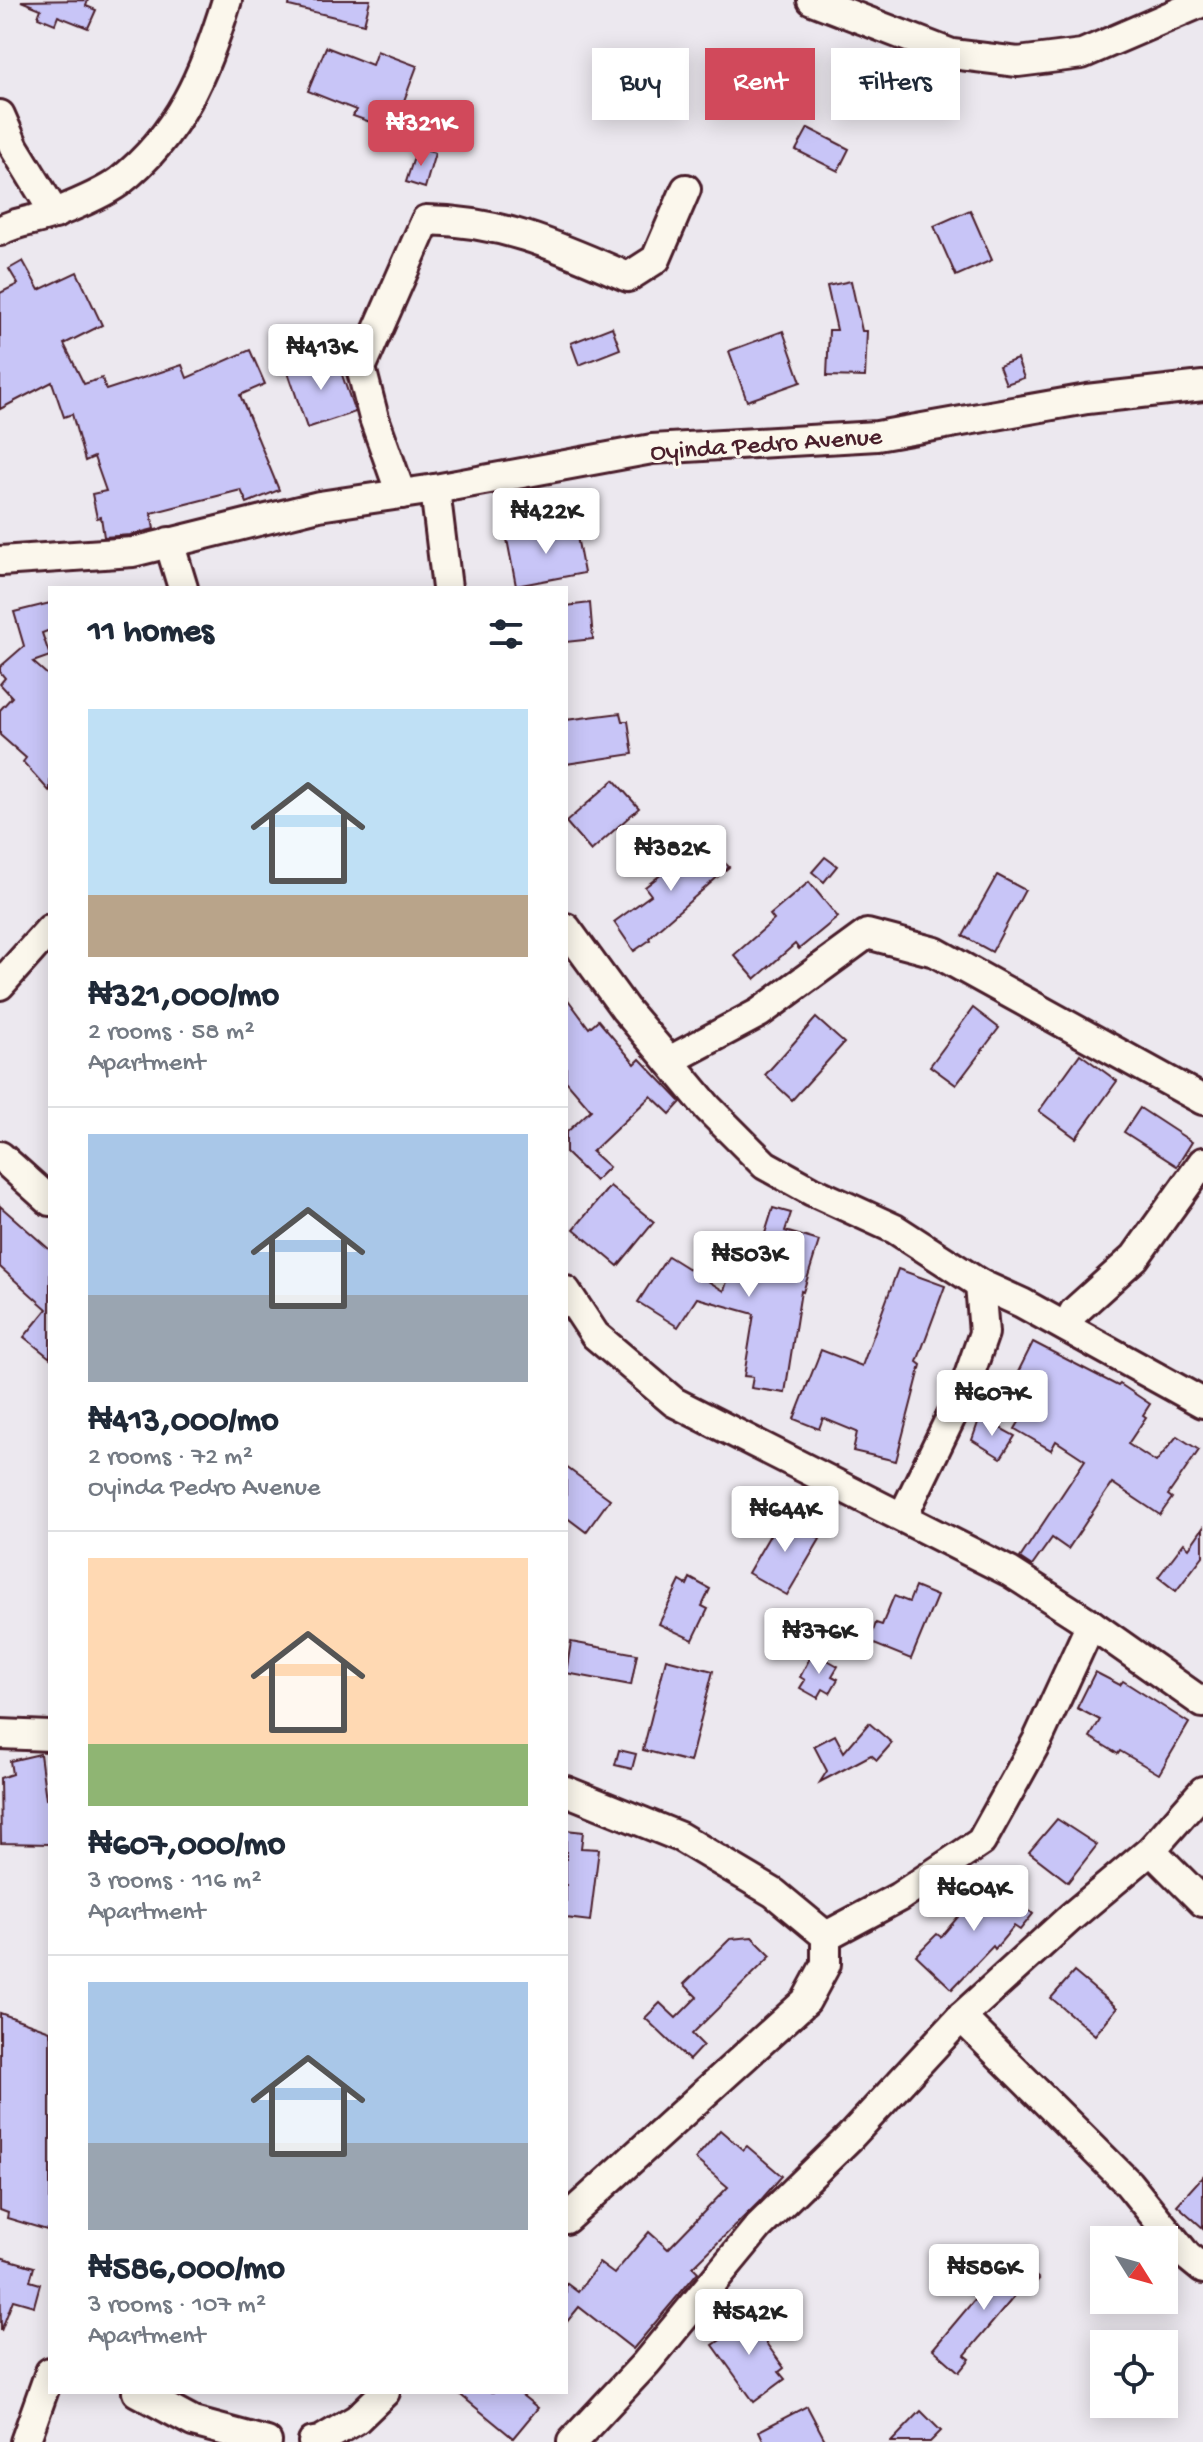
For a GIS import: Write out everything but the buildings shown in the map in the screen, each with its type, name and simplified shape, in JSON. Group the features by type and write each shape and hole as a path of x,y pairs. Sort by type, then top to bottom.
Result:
{"street":[{"path":"0,231 11,225 55,214 118,183 170,132 210,58 227,0"},
{"path":"818,1 952,54 1018,62 1082,54 1203,2"},
{"path":"0,115 14,147 55,214"},
{"path":"401,494 374,418 361,368 426,220 463,220 541,239 628,277 656,259 686,189"},
{"name":"Oyinda Pedro Avenue","path":"0,561 133,552 319,506 435,489 652,449 877,436 1087,399 1203,386"},
{"path":"435,489 447,586"},
{"path":"169,542 182,586"},
{"path":"0,985 48,931"},
{"path":"568,931 625,1009 708,1108 765,1165 812,1191 895,1229 980,1284 1022,1303 1203,1403"},
{"path":"669,1061 759,1013 867,934 935,952 1203,1100"},
{"path":"0,1156 48,1199"},
{"path":"1066,1327 1074,1312 1135,1257 1203,1162"},
{"path":"903,1516 964,1390 984,1333 980,1284"},
{"path":"568,1294 595,1335 674,1402 1010,1572 1091,1624 1203,1703"},
{"path":"984,1333 1022,1303"},
{"path":"826,1936 899,1897 981,1842 1037,1741 1091,1624"},
{"path":"0,1734 48,1736"},
{"path":"572,2442 646,2363 759,2226 850,2137 961,2017 1071,1917 1151,1850 1203,1791"},
{"path":"568,1792 680,1837 774,1893 826,1936"},
{"path":"1151,1850 1203,1902"},
{"path":"568,2217 806,2001 826,1964 826,1936"},
{"path":"961,2017 1128,2183 1187,2256 1203,2269"},
{"path":"25,2442 48,2378"},
{"path":"141,2394 193,2422 267,2442"},
{"path":"313,2442 357,2419 383,2394"}]}
